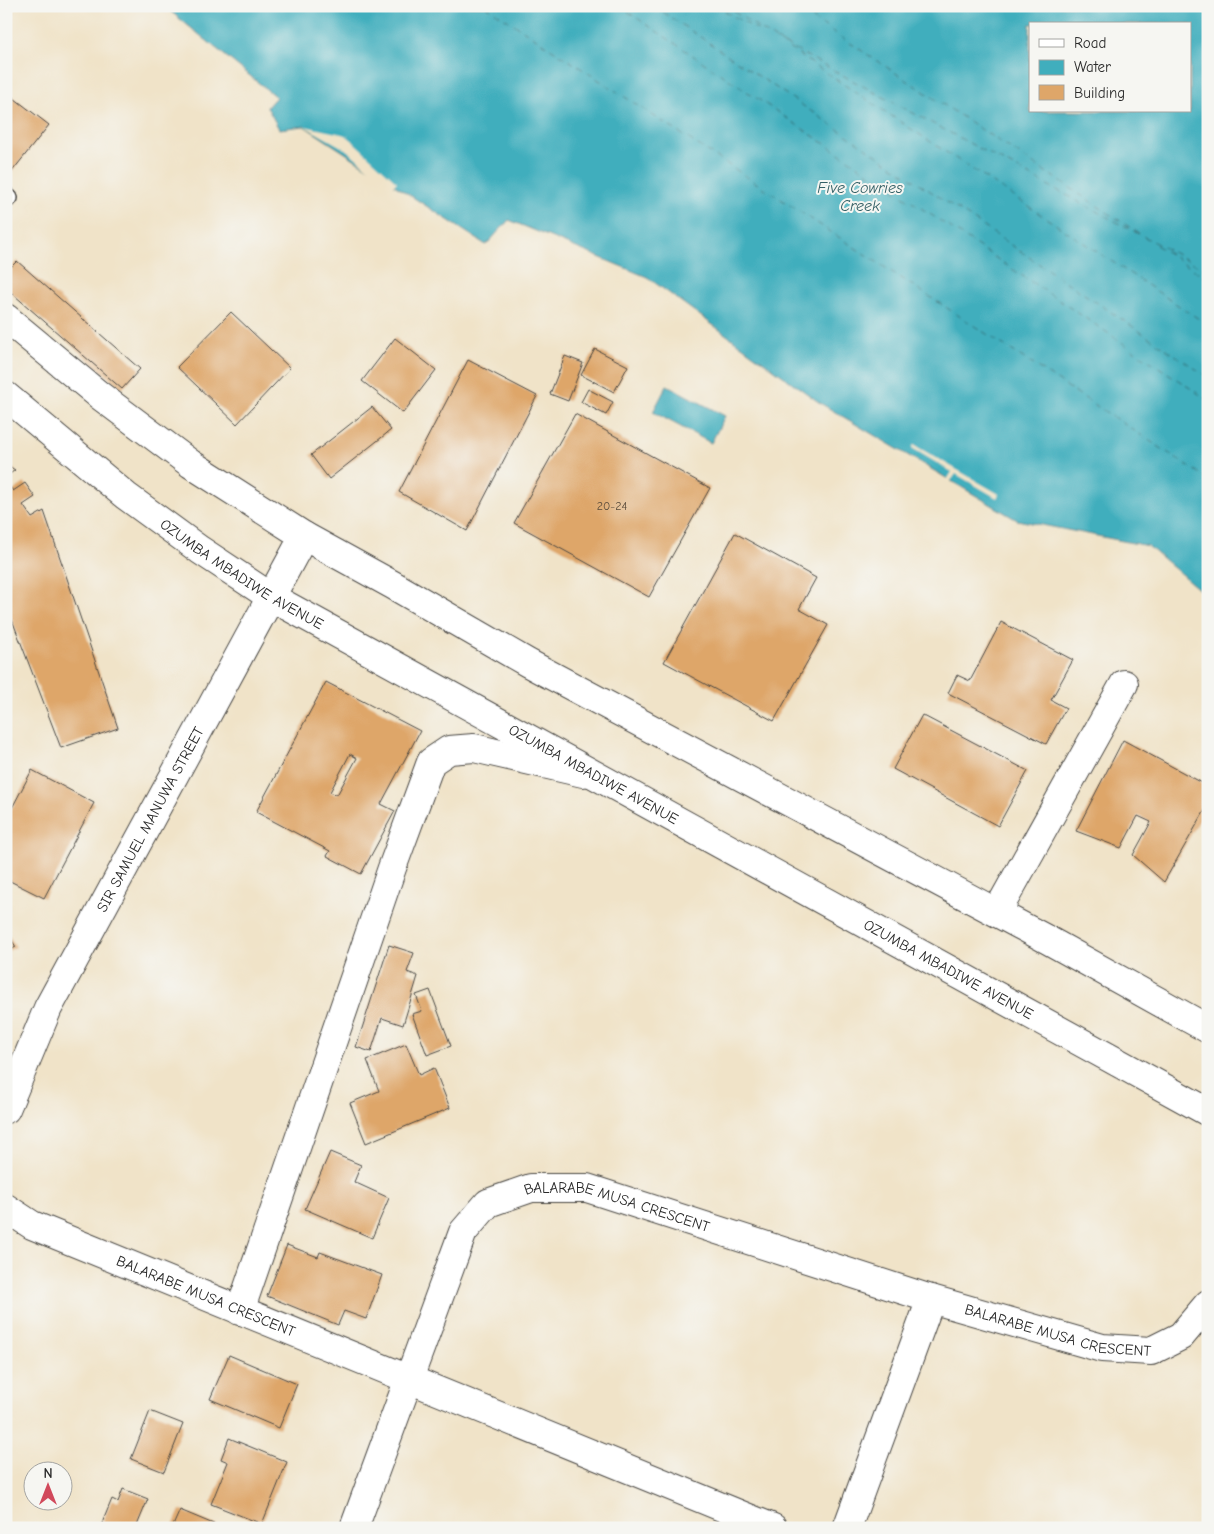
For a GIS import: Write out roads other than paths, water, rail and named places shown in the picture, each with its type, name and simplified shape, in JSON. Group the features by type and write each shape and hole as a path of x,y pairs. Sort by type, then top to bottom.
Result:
{"main road":[{"path":"6,318 99,395 191,464 304,536 393,585 528,664 997,912 1208,1029"},
{"name":"OZUMBA MBADIWE AVENUE","path":"6,396 126,496 270,598 1208,1112"},
{"name":"SIR SAMUEL MANUWA STREET","path":"6,1109 48,1008 304,536"},
{"path":"997,912 1124,684"},
{"path":"240,1311 392,868 431,762 449,750 474,748 591,775"},
{"name":"BALARABE MUSA CRESCENT","path":"354,1528 463,1232 488,1203 531,1188 586,1188 931,1299 1102,1348 1151,1351 1181,1336 1208,1304"},
{"name":"BALARABE MUSA CRESCENT","path":"6,1208 32,1226 409,1378 773,1528"},
{"path":"847,1528 931,1299"}],"water":[{"name":"Five Cowries Creek","path":"164,6 1208,6 1208,597 1148,546 1017,520 820,403 647,277 509,220 486,245 304,126 279,129 267,107 276,97"},
{"path":"667,385 725,416 711,443 653,412"}]}
